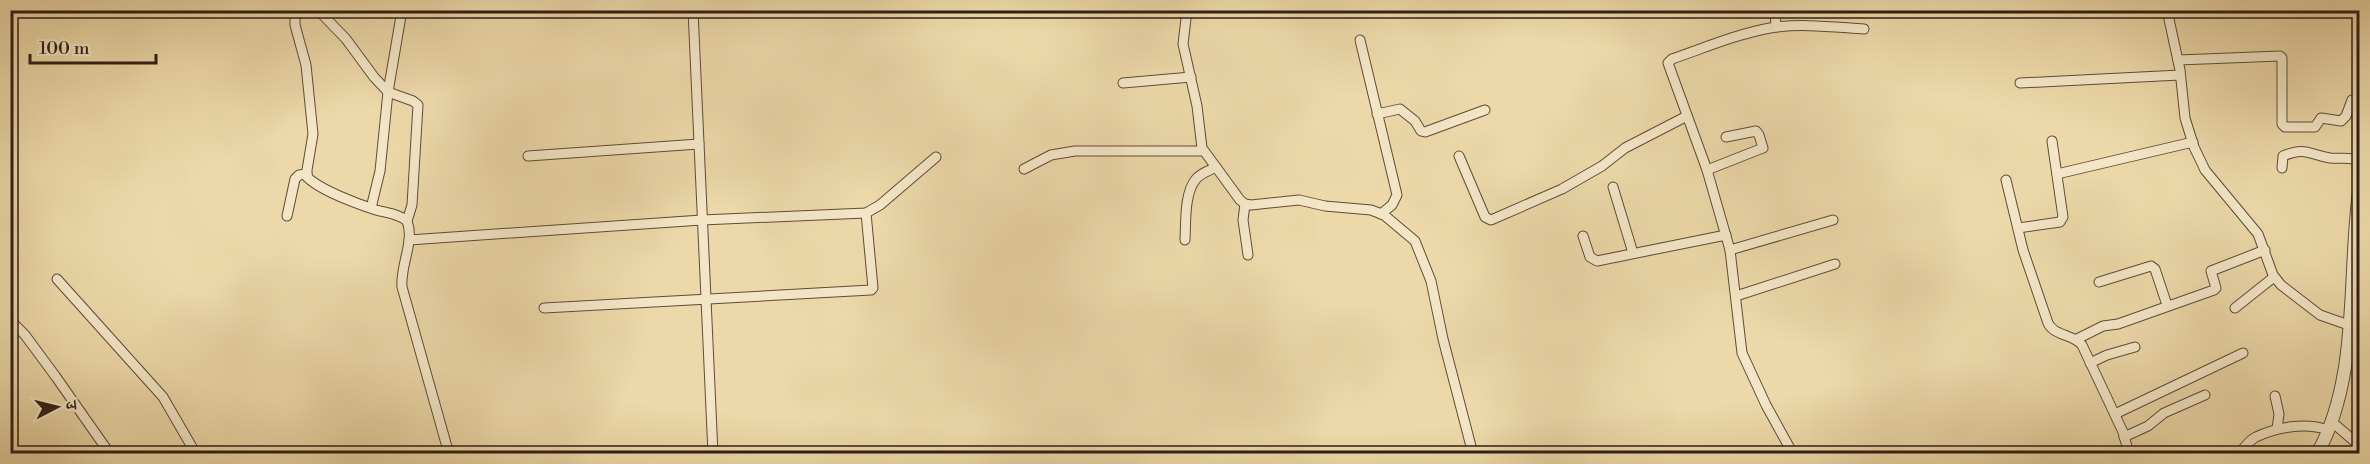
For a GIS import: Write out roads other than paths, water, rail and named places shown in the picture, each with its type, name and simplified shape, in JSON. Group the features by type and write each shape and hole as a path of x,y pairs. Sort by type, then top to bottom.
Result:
{"street":[{"path":"295,10 295,25 306,65 314,134 307,174 313,182 371,208 401,216 407,221"},
{"path":"318,10 346,39 388,92 413,101 418,107 413,156 412,205 407,221 409,240 401,272 402,287 447,453"},
{"path":"371,208 380,171 388,92 402,10"},
{"path":"693,10 713,453"},
{"path":"1187,10 1183,44 1197,106 1203,151 1245,204 1243,220 1248,255"},
{"path":"1775,10 1776,27"},
{"path":"2167,10 2178,60 2189,144 2205,170 2258,234 2261,251 2272,279 2312,310 2348,325"},
{"path":"1793,453 1766,405 1742,352 1730,250 1707,170 1669,66 1670,60 1743,34 1776,27 1864,29"},
{"path":"1360,40 1397,195 1392,205 1381,214"},
{"path":"2178,60 2280,56 2282,58 2282,124 2285,128 2315,127 2321,118 2341,122 2352,100 2360,101"},
{"path":"2020,83 2180,75"},
{"path":"1123,83 1191,77"},
{"path":"1377,114 1400,109 1414,121 1421,131 1425,132 1485,110"},
{"path":"1459,156 1485,217 1491,220 1562,189 1602,166 1625,148 1687,116"},
{"path":"1707,170 1763,148 1756,131 1726,137"},
{"path":"2018,228 2062,220 2064,213 2052,141"},
{"path":"528,156 699,144"},
{"path":"2057,174 2189,144"},
{"path":"1023,169 1051,155 1075,151 1203,151"},
{"path":"2282,168 2283,156 2303,151 2311,151 2329,158 2358,160"},
{"path":"409,240 702,220 866,213 880,205 936,157"},
{"path":"1185,240 1193,183 1201,175 1216,167"},
{"path":"287,216 295,179 299,175 307,174"},
{"path":"2006,180 2028,267 2050,328 2077,339 2082,345 2115,414 2129,453"},
{"path":"2317,453 2340,392 2348,325 2359,185"},
{"path":"1613,188 1633,253"},
{"path":"1245,204 1299,200 1325,206 1371,210 1381,214 1415,241 1426,266 1473,453"},
{"path":"544,309 871,290 873,285 866,213"},
{"path":"1730,250 1833,220"},
{"path":"1583,236 1593,260 1726,235"},
{"path":"2077,339 2103,326 2118,324 2214,290 2216,288 2211,271 2261,251"},
{"path":"1736,296 1835,264"},
{"path":"2099,282 2151,266 2155,268 2168,305"},
{"path":"57,279 163,397 196,453"},
{"path":"2235,308 2272,279"},
{"path":"10,320 38,352 110,453"},
{"path":"2090,363 2108,355 2135,348"},
{"path":"2115,414 2243,353"},
{"path":"2124,437 2148,426 2164,413 2205,395"},
{"path":"2275,396 2279,416 2277,429"},
{"path":"2240,453 2253,438 2277,429 2325,427 2360,443"}]}
